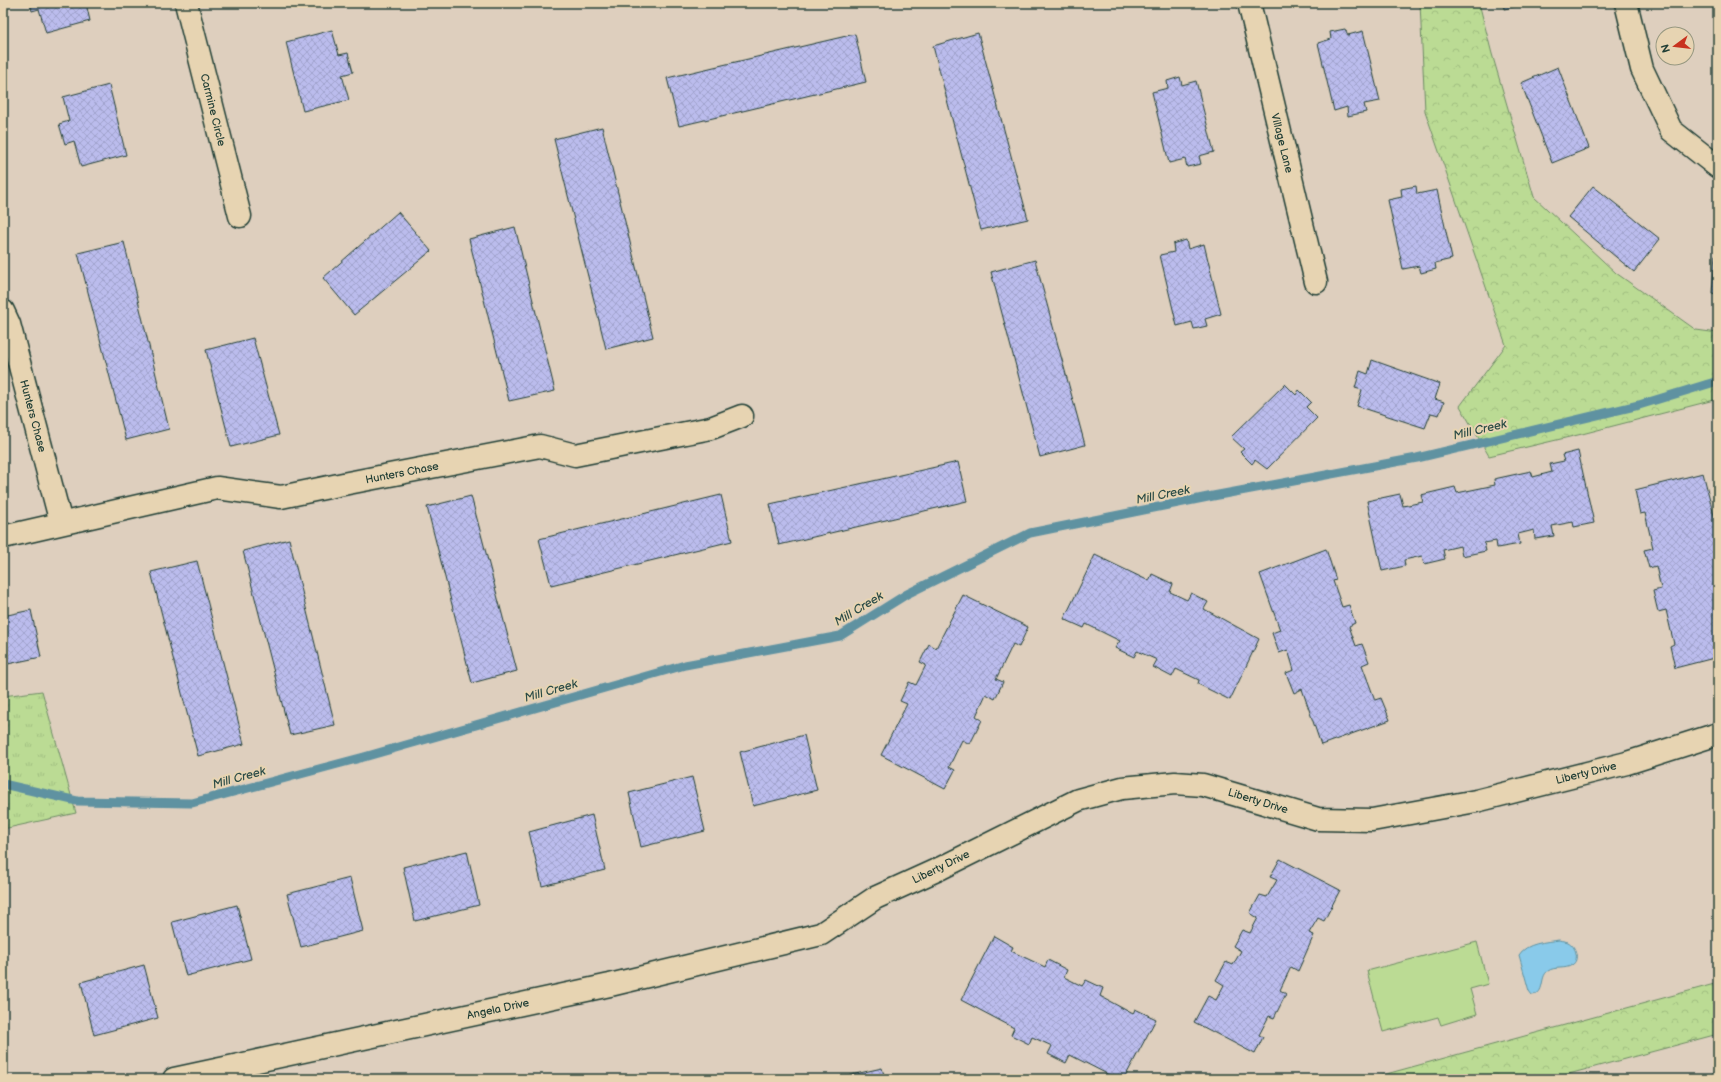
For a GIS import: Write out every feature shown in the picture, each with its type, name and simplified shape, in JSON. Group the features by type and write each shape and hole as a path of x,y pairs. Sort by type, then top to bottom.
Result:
{"street":[{"name":"Carmine Circle","path":"186,3 240,216"},
{"name":"Village Lane","path":"1248,3 1316,282"},
{"path":"1626,3 1642,69 1671,130 1718,167"},
{"name":"Hunters Chase","path":"3,311 9,324 61,523"},
{"name":"Hunters Chase","path":"3,537 217,488 281,497 356,481 540,446 575,455 711,428 742,416"},
{"name":"Liberty Drive","path":"821,934 875,898 1078,800 1122,788 1176,783 1203,785 1318,819 1372,820 1499,795 1627,763 1718,734"},
{"name":"Angela Drive","path":"174,1079 610,985 821,934"}],"green space":[{"path":"1420,3 1479,3 1492,54 1534,197 1616,273 1696,330 1718,333 1718,399 1489,456 1460,406 1506,345 1425,111"},
{"path":"42,691 76,813 3,829 3,696"},
{"path":"1477,942 1488,984 1470,989 1477,1014 1441,1025 1438,1017 1383,1032 1367,971"},
{"path":"1718,983 1718,1034 1550,1079 1368,1079"}],"water":[{"path":"1559,940 1571,944 1576,953 1576,960 1572,965 1548,971 1545,974 1539,992 1532,995 1529,991 1519,955 1526,948 1531,946 1542,942"}],"building":[{"path":"30,3 86,3 90,21 46,33 39,9 32,11"},
{"path":"1503,3 1531,3 1504,9"},
{"path":"1345,29 1348,35 1363,31 1380,101 1364,104 1366,112 1348,116 1347,107 1334,111 1318,43 1331,39 1330,32"},
{"path":"332,30 339,55 348,53 353,72 342,75 349,100 303,111 286,42"},
{"path":"978,33 1028,219 981,230 933,46"},
{"path":"855,34 866,82 679,126 667,78"},
{"path":"1558,67 1589,148 1552,163 1521,83"},
{"path":"1180,77 1182,85 1196,81 1214,152 1199,156 1201,164 1187,167 1185,159 1169,163 1152,92 1168,88 1167,81"},
{"path":"109,85 126,155 81,167 74,141 65,144 59,124 69,121 63,97"},
{"path":"602,127 653,337 606,349 554,139"},
{"path":"1416,186 1417,194 1437,190 1452,259 1435,263 1436,269 1421,273 1419,266 1403,269 1388,200 1402,197 1401,189"},
{"path":"1593,186 1660,239 1634,272 1568,217"},
{"path":"398,212 431,251 354,315 323,278"},
{"path":"515,227 555,391 509,401 469,239"},
{"path":"1186,240 1188,249 1204,244 1221,314 1205,319 1207,326 1194,329 1192,322 1177,326 1160,255 1174,252 1173,244"},
{"path":"124,242 169,429 126,440 78,253"},
{"path":"1715,255 1718,255 1718,294 1712,293"},
{"path":"1035,260 1085,445 1040,457 991,272"},
{"path":"253,338 279,435 231,447 206,350"},
{"path":"1372,360 1440,384 1435,399 1444,402 1439,415 1431,413 1425,428 1357,406 1362,390 1355,388 1360,371 1368,374"},
{"path":"1285,384 1296,395 1299,390 1311,402 1306,407 1317,418 1267,469 1255,460 1252,464 1240,452 1244,449 1231,437"},
{"path":"1578,451 1594,523 1574,527 1573,522 1552,526 1554,536 1535,539 1534,530 1518,534 1520,544 1497,548 1496,541 1484,543 1486,551 1462,556 1460,546 1443,550 1445,559 1424,564 1422,556 1404,560 1405,566 1382,571 1367,501 1400,494 1403,506 1423,502 1421,495 1455,487 1457,493 1495,485 1494,479 1531,471 1533,477 1552,472 1550,464 1564,461 1562,455"},
{"path":"958,462 967,501 779,545 770,504"},
{"path":"1703,473 1718,531 1718,657 1675,668 1670,646 1674,644 1666,610 1658,612 1653,591 1661,589 1656,566 1649,568 1644,550 1653,548 1645,513 1640,514 1635,490"},
{"path":"721,495 732,541 551,585 539,539"},
{"path":"471,496 517,671 472,683 427,507"},
{"path":"289,539 335,725 290,735 243,551"},
{"path":"1326,549 1336,580 1333,581 1342,607 1349,605 1355,623 1349,626 1356,646 1362,644 1369,662 1362,665 1375,700 1381,698 1390,720 1321,745 1302,689 1294,693 1286,673 1294,670 1288,650 1279,653 1272,633 1280,630 1260,574"},
{"path":"1095,555 1149,581 1152,574 1173,584 1170,592 1187,600 1191,593 1208,602 1204,609 1259,639 1230,700 1198,684 1199,680 1176,669 1172,677 1153,667 1157,660 1137,651 1134,657 1115,648 1120,641 1086,624 1084,628 1064,619"},
{"path":"197,561 244,744 198,756 151,572"},
{"path":"963,595 1028,627 1019,647 1013,644 996,679 1003,682 995,699 986,694 976,716 982,720 970,744 962,740 949,767 955,770 945,789 881,755 907,704 900,701 909,682 916,685 926,665 920,662 929,644 936,648"},
{"path":"31,610 41,657 3,665 3,616"},
{"path":"804,735 817,790 753,806 740,752"},
{"path":"692,777 705,831 641,847 629,793"},
{"path":"592,815 605,870 542,886 529,832"},
{"path":"467,851 479,905 415,921 403,867"},
{"path":"1280,859 1340,890 1324,921 1318,918 1309,933 1314,935 1298,971 1291,967 1280,990 1286,994 1274,1018 1269,1016 1259,1035 1263,1037 1255,1054 1194,1022 1208,996 1216,1000 1224,985 1216,980 1226,962 1233,965 1241,951 1233,946 1242,930 1250,933 1258,918 1250,913 1260,895 1267,897 1277,880 1270,877"},
{"path":"350,878 363,931 301,947 287,894"},
{"path":"237,905 251,959 186,976 172,922"},
{"path":"994,936 1013,947 1011,951 1045,967 1048,960 1067,970 1064,977 1082,986 1086,980 1103,988 1100,996 1133,1014 1135,1009 1156,1019 1124,1079 1117,1079 1070,1055 1066,1063 1048,1054 1052,1046 1032,1037 1029,1044 1011,1035 1014,1028 961,1000"},
{"path":"144,965 158,1018 94,1035 81,982"},
{"path":"882,1068 885,1079 833,1079"}],"waterway":[{"name":"Mill Creek","path":"3,784 77,801 192,803 364,757 685,665 840,636 907,594 1030,533 1213,496 1417,458 1639,405 1718,381"}]}
